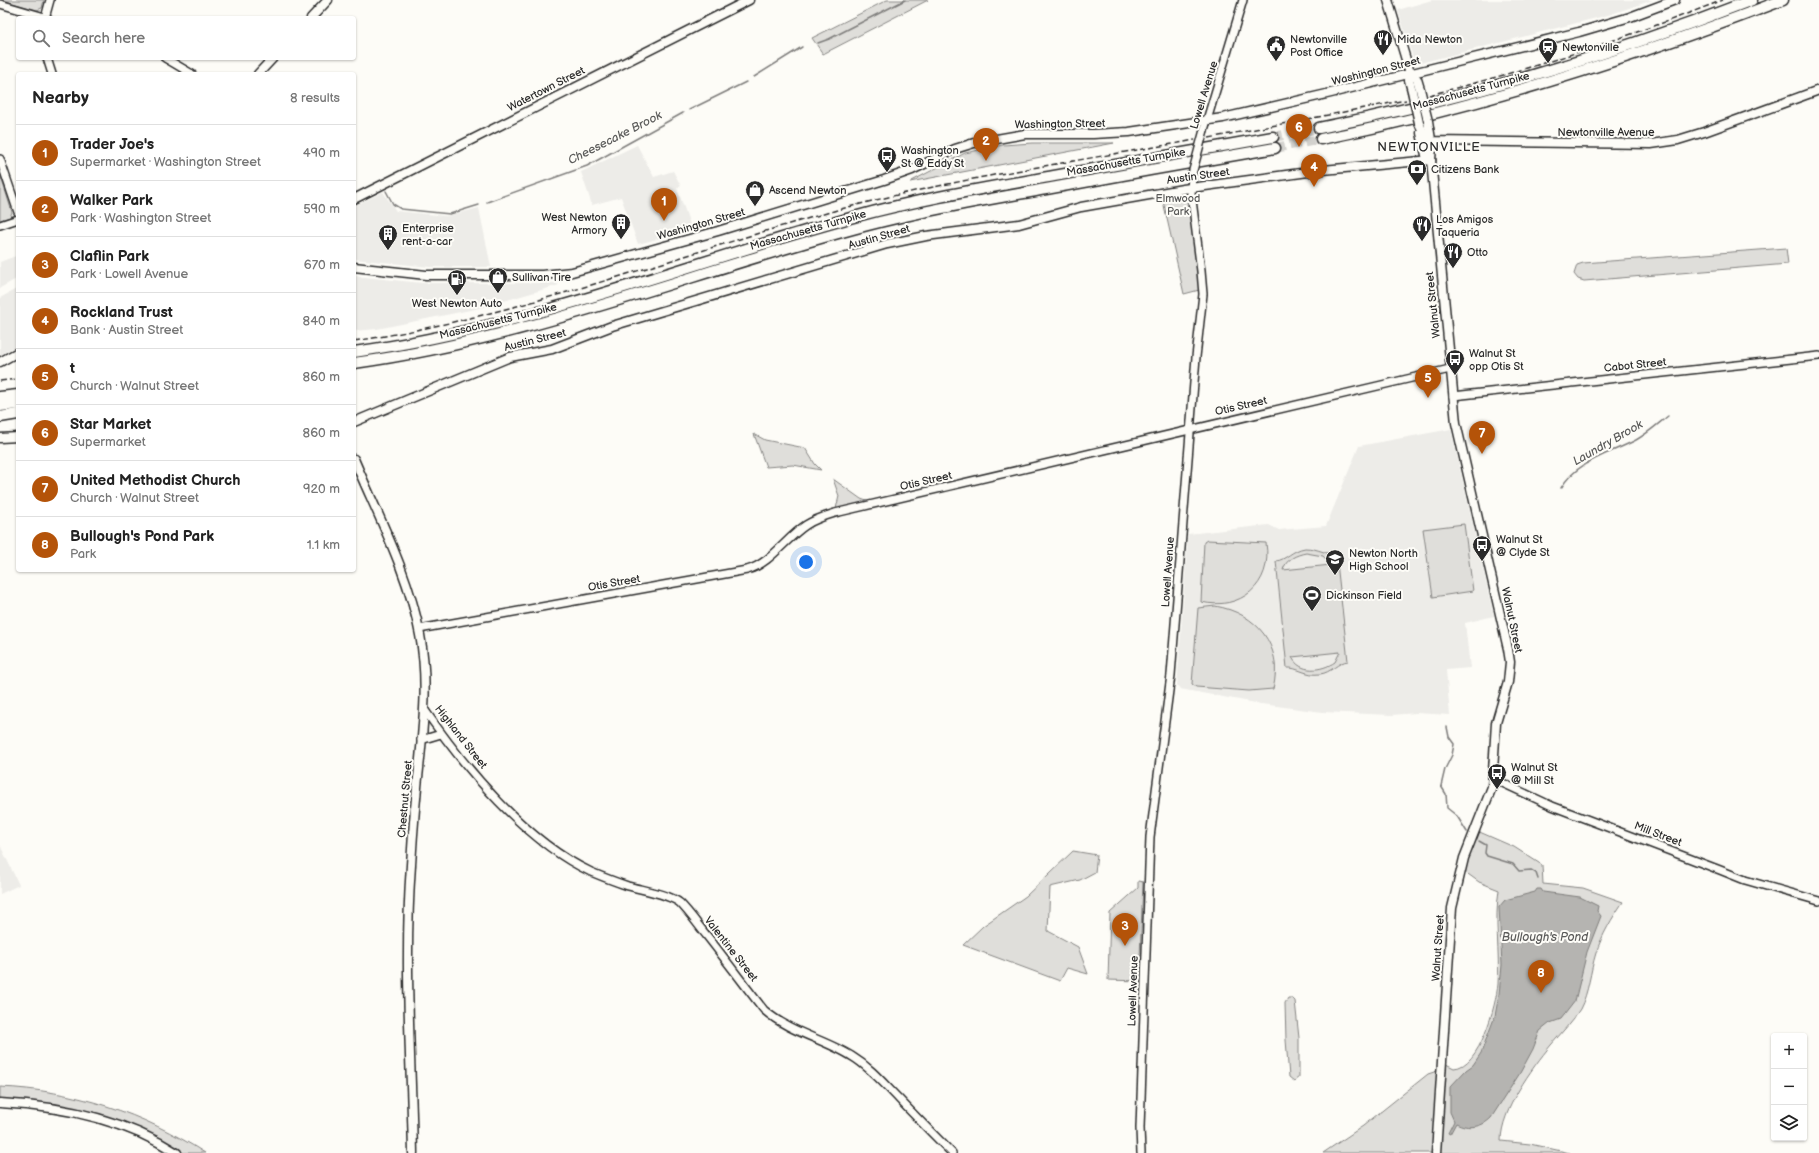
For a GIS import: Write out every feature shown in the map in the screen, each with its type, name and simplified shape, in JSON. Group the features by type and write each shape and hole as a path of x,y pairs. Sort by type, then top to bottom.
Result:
{"highway":[{"name":"Massachusetts Turnpike","path":"1319,128 1443,100 1544,73 1649,38 1752,0"},
{"name":"Massachusetts Turnpike","path":"1321,139 1444,111 1550,82 1673,42 1783,0"},
{"name":"Massachusetts Turnpike","path":"356,352 430,339 526,316 820,227 892,208 964,192 1273,137"},
{"name":"Massachusetts Turnpike","path":"356,363 449,346 521,329 829,235 901,217 973,202 1275,148"},
{"path":"0,397 16,395"},
{"path":"0,406 16,404"},
{"path":"0,417 16,414"}],"main road":[{"path":"313,16 328,0"},
{"name":"Watertown Street","path":"356,197 749,0"},
{"name":"Walnut Street","path":"1388,0 1410,73 1417,79 1416,90 1419,123 1425,152 1431,160"},
{"name":"Washington Street","path":"356,267 426,275 542,275 572,272 884,180 912,170 955,149 974,143 1020,134 1120,133 1207,120 1298,101 1608,24 1675,0"},
{"path":"260,72 271,60"},
{"name":"Walnut Street","path":"1416,90 1428,121 1432,141 1433,151 1431,160 1450,369 1460,444 1475,499 1509,656 1508,682 1496,728 1494,779 1490,795 1464,858 1452,908 1436,1153"},
{"name":"Newtonville Avenue","path":"1432,141 1635,144 1664,143 1704,132 1819,90"},
{"path":"1419,123 1425,136 1432,141"},
{"name":"Austin Street","path":"356,421 510,357 552,349 612,326 887,244 926,236 1032,222 1081,207 1191,187 1323,170 1431,160"},
{"path":"0,362 16,353"},
{"path":"0,438 16,437"},
{"name":"Chestnut Street","path":"356,464 395,555 414,609 419,629 424,672 422,740 411,866 409,942 409,1020 413,1153"},
{"path":"0,1103 61,1109 98,1118 133,1131 177,1153"}],"street":[{"path":"46,16 50,0"},
{"name":"Lowell Avenue","path":"1141,1153 1140,1128 1150,842 1153,806 1171,680 1190,429 1203,294 1191,187 1192,174 1244,0"},
{"path":"0,4 39,16"},
{"path":"48,60 51,72"},
{"path":"168,60 189,72"},
{"path":"0,159 16,206"},
{"path":"0,225 16,220"},
{"name":"Cabot Street","path":"1453,396 1819,356"},
{"name":"Otis Street","path":"419,629 749,569 759,565 806,524 821,517 1450,369"},
{"name":"Highland Street","path":"424,709 441,734 480,780"},
{"path":"422,740 441,734"},
{"name":"Mill Street","path":"1494,779 1545,804 1726,873 1819,901"},
{"name":"Valentine Street","path":"480,780 526,828 561,856 604,877 679,902 720,952 764,1010 772,1018 788,1027 839,1050 863,1064 879,1078 952,1153"}],"shaded area":[{"path":"1432,0 1653,0 1608,15 1420,63 1414,61 1398,10"},
{"path":"637,145 654,177 673,171 681,186 677,188 692,230 638,244 621,197 592,205 581,172"},
{"path":"383,192 396,211 447,216 479,208 491,267 430,267 356,259 356,205"},
{"path":"16,256 16,279 0,288 0,262"},
{"path":"356,276 422,283 555,283 559,285 480,308 377,329 356,331"},
{"path":"16,289 16,346 0,355 0,298"},
{"name":"Newton North High School","path":"1451,429 1494,616 1465,623 1470,668 1446,670 1450,715 1416,713 1392,715 1322,712 1261,704 1180,689 1177,685 1188,534 1269,525 1279,530 1326,526 1359,446"},
{"path":"0,845 19,885 0,894"}],"green space":[{"path":"2,0 44,0 42,8 37,10"},
{"path":"887,0 928,0 823,54 812,38"},
{"path":"1033,143 1114,143 910,182 965,153 1003,145"},
{"path":"0,174 12,212 10,217 0,220"},
{"name":"Elmwood Park","path":"1191,187 1203,289 1184,294 1161,192"},
{"path":"1786,248 1788,264 1584,281 1578,279 1574,274 1577,265 1583,263"},
{"path":"754,434 765,440 805,448 815,464 821,470 793,465 766,467"},
{"path":"833,479 861,499 875,504 835,513 839,496"},
{"path":"1464,524 1473,591 1433,597 1423,529"},
{"path":"1207,540 1266,543 1267,558 1264,571 1259,582 1251,592 1241,598 1229,602 1215,604 1201,602 1204,542"},
{"name":"Dickinson Field","path":"1310,548 1336,554 1348,661 1341,663 1328,672 1320,674 1310,674 1287,668 1276,561 1283,559 1300,549","holes":["1306,553 1323,556 1331,565 1283,570 1284,566 1289,560","1340,652 1335,662 1318,669 1300,666 1292,657"]},
{"path":"1215,606 1230,610 1243,616 1255,624 1264,634 1271,646 1274,659 1275,673 1273,689 1249,691 1196,687 1192,684 1198,608"},
{"path":"1475,830 1514,847 1542,865 1543,884 1583,888 1623,902 1598,946 1585,996 1580,1009 1543,1054 1527,1077 1512,1103 1502,1129 1501,1141 1530,1144 1570,1153 1323,1153 1363,1126 1428,1074 1440,1070 1441,1063 1454,1068 1463,1065 1472,1057 1479,1047 1490,1020 1497,994 1497,913 1499,890 1479,882 1461,869"},
{"path":"1073,851 1097,855 1095,872 1080,880 1050,887 1048,931 1078,947 1088,974 1067,968 1060,981 963,945 983,926 1026,896"},
{"path":"1138,881 1143,882 1139,981 1108,980 1110,913 1138,888"},
{"path":"1288,998 1292,998 1295,1001 1299,1038 1299,1077 1294,1081 1289,1077 1286,1040 1285,1003"},
{"path":"0,1087 55,1093 107,1106 157,1126 205,1153 177,1153 98,1118 0,1103"}],"water":[{"name":"Bullough's Pond","path":"1537,889 1541,889 1543,892 1580,897 1598,906 1597,911 1601,916 1587,952 1575,1001 1561,1019 1550,1023 1540,1031 1533,1049 1520,1073 1491,1118 1479,1126 1470,1127 1456,1123 1450,1134 1448,1133 1454,1121 1450,1112 1450,1087 1466,1070 1473,1065 1481,1053 1495,1016 1502,965 1499,907 1505,900 1535,892"}],"waterway":[{"name":"Cheesecake Brook","path":"818,43 829,39 905,0"},
{"name":"Cheesecake Brook","path":"754,77 802,47"},
{"name":"Cheesecake Brook","path":"689,110 746,82"},
{"name":"Cheesecake Brook","path":"487,202 587,166 683,113"},
{"name":"Cheesecake Brook","path":"386,191 393,204 401,209 450,214 479,205"},
{"name":"Laundry Brook","path":"1561,488 1576,471 1594,459 1636,440 1668,416"},
{"name":"Laundry Brook","path":"1447,727 1449,737 1454,744 1452,755 1445,769 1441,786 1446,794 1447,808 1457,816 1467,832"},
{"name":"Laundry Brook","path":"1479,841 1486,845 1485,853 1487,856 1513,864 1519,871 1531,870 1536,873 1538,879"}],"tunnel":[{"path":"1273,137 1319,128"},
{"path":"1275,148 1321,139"}],"railway":[{"path":"1429,95 1540,64 1650,27 1723,0"},
{"path":"1209,138 1406,100"},
{"path":"356,341 416,330 539,300 780,227 884,198 973,179 1195,140"},
{"path":"0,381 16,379"}],"place":[{"name":"Mida Newton","path":"1383,56"},
{"name":"Newtonville Post Office","path":"1276,62"},
{"name":"Newtonville","path":"1548,64"},
{"name":"Star Market","path":"1299,147"},
{"name":"Walker Park","path":"986,161"},
{"name":"Washington St @ Eddy St","path":"887,173"},
{"name":"Citizens Bank","path":"1417,186"},
{"name":"Rockland Trust","path":"1314,187"},
{"name":"Ascend Newton","path":"755,207"},
{"name":"Trader Joe's","path":"664,221"},
{"name":"West Newton Armory","path":"621,240"},
{"name":"Los Amigos Taqueria","path":"1422,242"},
{"name":"Enterprise rent-a-car","path":"388,251"},
{"name":"Otto","path":"1453,269"},
{"name":"Sullivan Tire","path":"498,294"},
{"name":"West Newton Auto","path":"457,296"},
{"name":"Walnut St opp Otis St","path":"1455,376"},
{"name":"t","path":"1428,398"},
{"name":"United Methodist Church","path":"1482,454"},
{"name":"Walnut St @ Clyde St","path":"1482,562"},
{"name":"Newton North High School","path":"1335,576"},
{"name":"Dickinson Field","path":"1312,612"},
{"name":"Walnut St @ Mill St","path":"1497,790"},
{"name":"Claflin Park","path":"1125,946"},
{"name":"Bullough's Pond Park","path":"1541,993"}],"district":[{"name":"NEWTONVILLE","path":"1429,147"}]}
